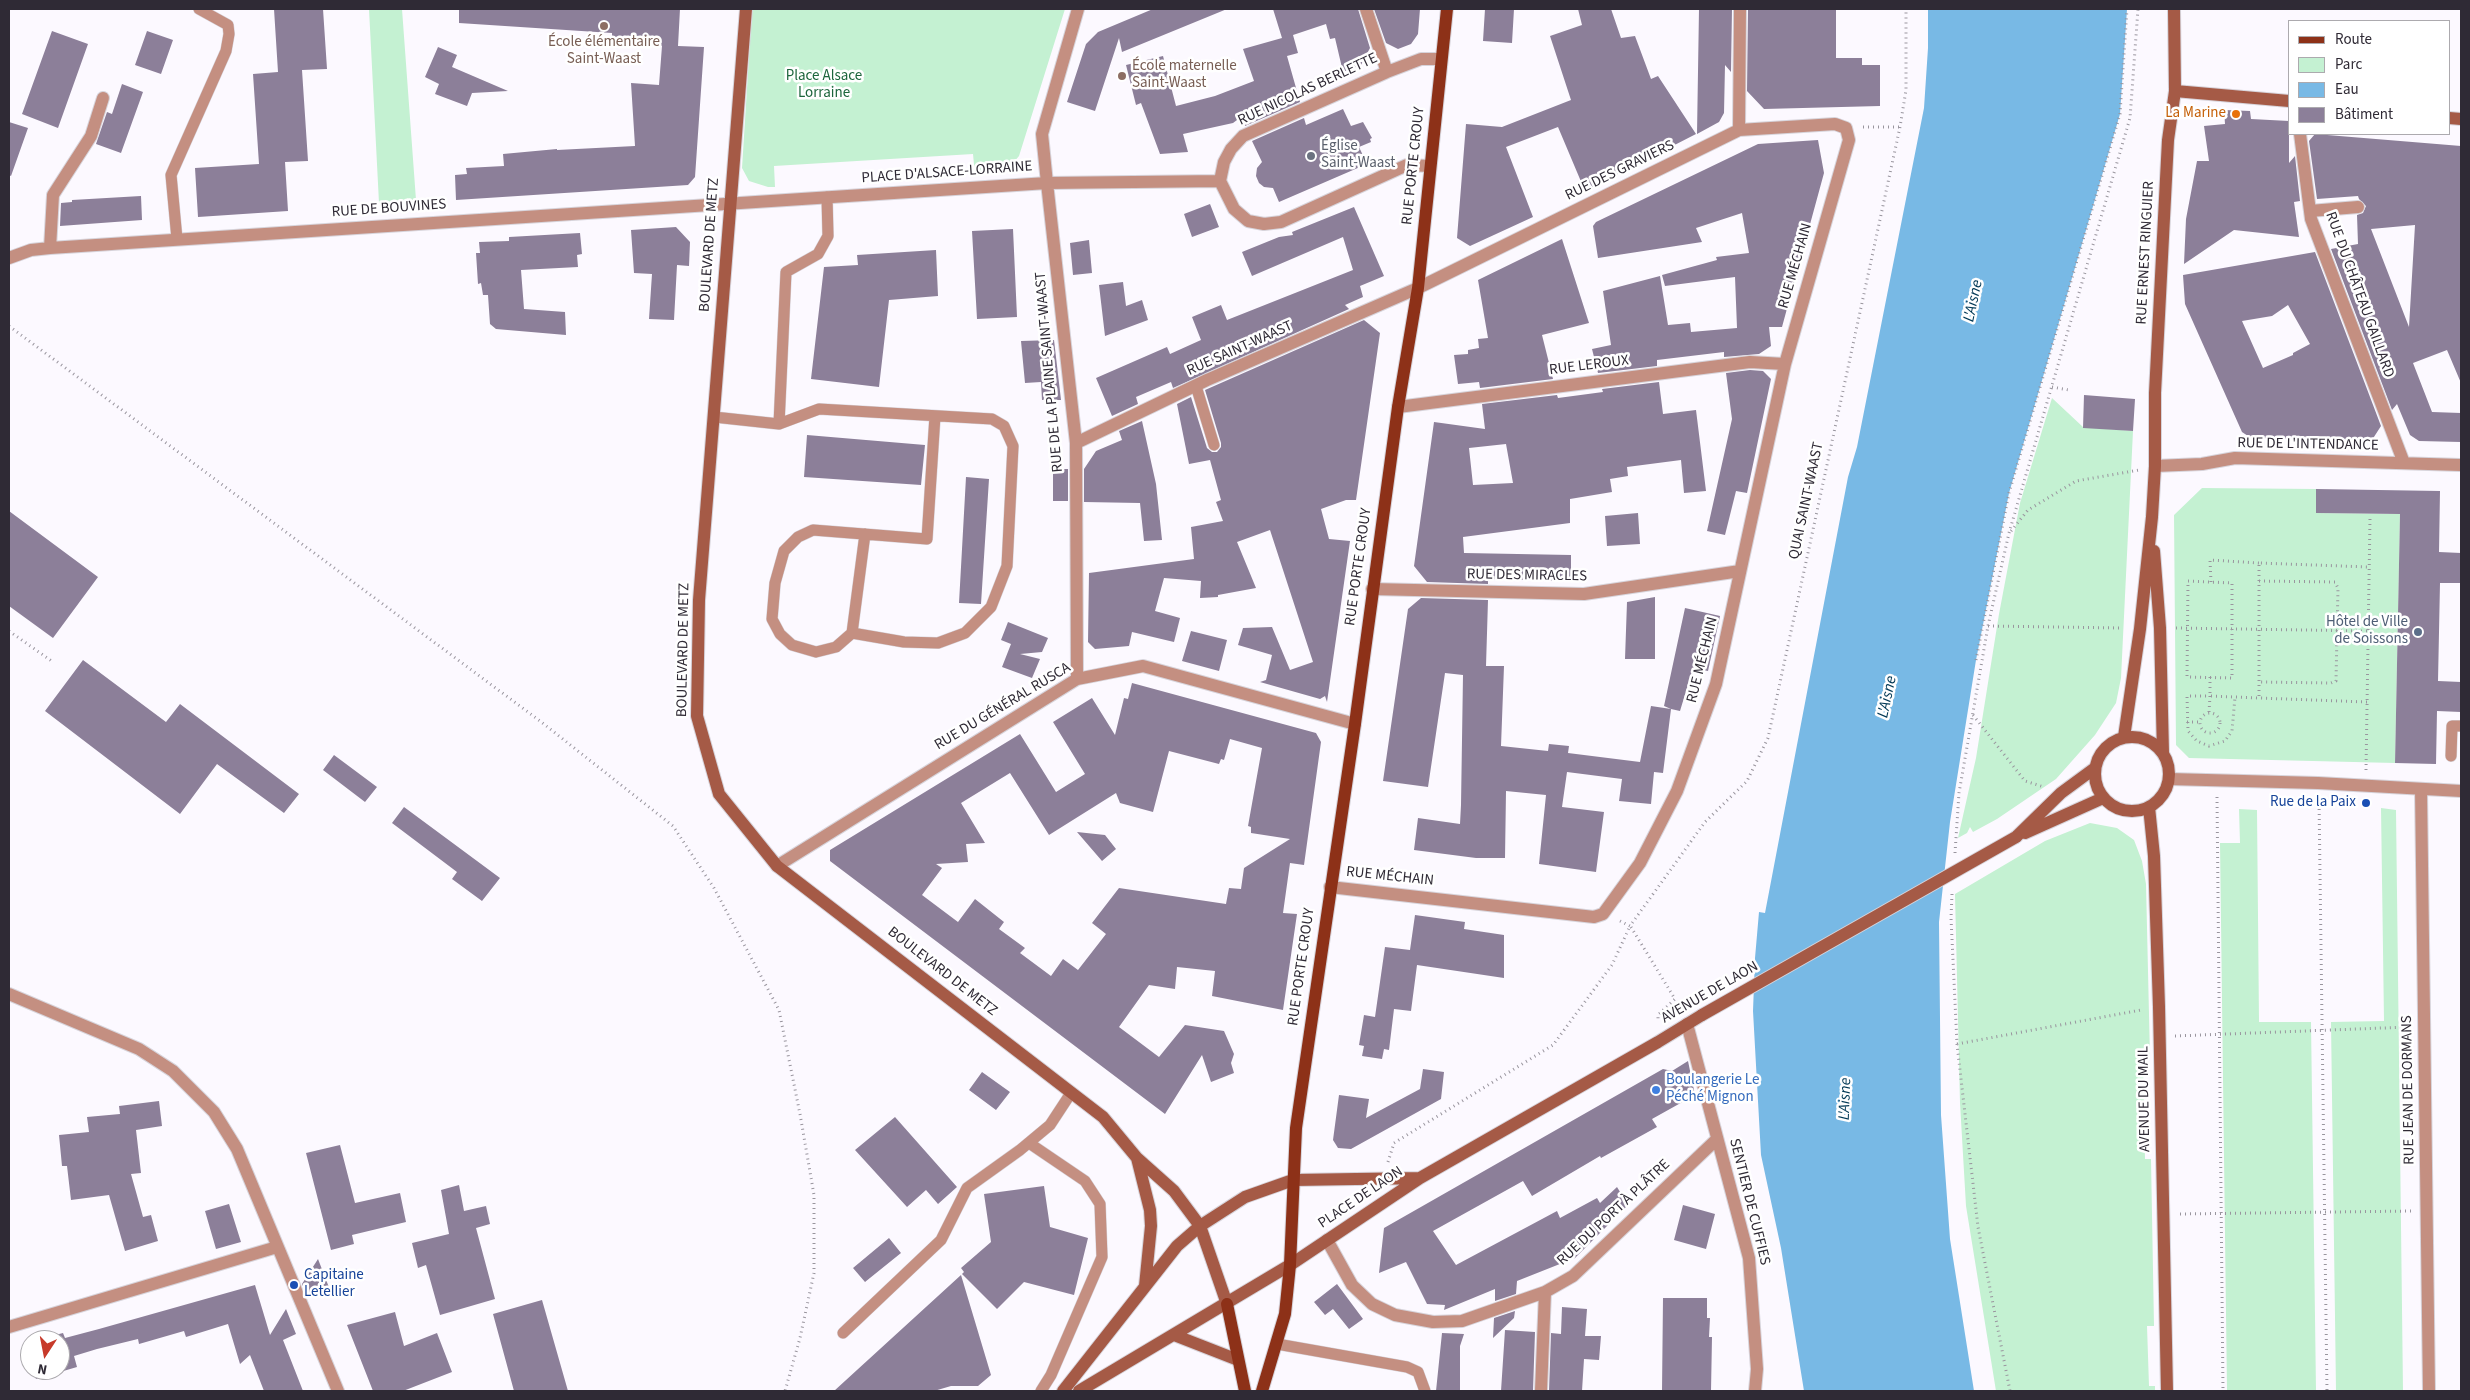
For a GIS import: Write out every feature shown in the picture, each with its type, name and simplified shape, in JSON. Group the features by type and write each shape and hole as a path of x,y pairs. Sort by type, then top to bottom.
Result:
{"main road":[{"name":"BOULEVARD DE METZ","path":"746,9 700,600 697,716 719,794 777,866 1103,1117 1137,1158"},
{"name":"RUE PORTE CROUY","path":"1293,1180 1296,1128 1355,724 1398,407 1418,288 1440,59 1447,9"},
{"name":"RUE ERNEST RINGUIER","path":"2152,517 2155,466 2154,393 2168,140 2175,91 2174,9"},
{"path":"2175,91 2285,100"},
{"path":"2152,517 2160,628 2163,753 2168,765 2169,779 2162,796 2149,807 2133,811 2116,808 2103,798 2096,784 2095,768 2100,754 2110,743 2124,737 2138,737 2152,742 2163,753"},
{"path":"2124,737 2140,629 2152,517"},
{"name":"AVENUE DE LAON","path":"2016,837 2061,793 2095,768"},
{"name":"AVENUE DE LAON","path":"1420,1178 2016,837 2103,798"},
{"name":"AVENUE DU MAIL","path":"2149,807 2154,856 2160,1037 2167,1391"},
{"path":"1137,1158 1174,1191 1200,1226 1227,1304 1245,1391"},
{"path":"1137,1158 1150,1210 1151,1226 1145,1286"},
{"name":"PLACE DE LAON","path":"1063,1391 1177,1246 1200,1226 1245,1198 1293,1180 1420,1178"},
{"name":"PLACE DE LAON","path":"1079,1391 1290,1265 1420,1178"},
{"path":"1262,1391 1285,1314 1290,1265 1293,1180"},
{"path":"1174,1336 1238,1360"}],"street":[{"name":"PLACE D'ALSACE-LORRAINE","path":"730,202 1047,183 1042,134 1078,9"},
{"path":"1366,9 1387,72"},
{"path":"1739,130 1740,9"},
{"name":"RUE NICOLAS BERLETTE","path":"1220,180 1224,162 1231,149 1242,136 1421,58 1440,59"},
{"path":"50,248 53,195 91,136 103,98"},
{"name":"RUE DES GRAVIERS","path":"1418,288 1739,130 1835,124 1846,128"},
{"name":"RUE MÉCHAIN","path":"1330,887 1594,917 1603,914 1640,863 1677,791 1716,684 1785,364 1849,140 1846,128"},
{"name":"RUE DU CHÂTEAU GAILLARD","path":"2300,135 2310,211 2317,236 2404,463"},
{"path":"1047,183 1220,180 1234,209 1248,221 1264,224 1281,222 1407,165 1430,166"},
{"name":"RUE DE LA PLAINE SAINT-WAAST","path":"1047,183 1076,443 1077,679"},
{"name":"RUE DE BOUVINES","path":"9,258 31,250 50,248 730,202"},
{"path":"2310,211 2358,207"},
{"name":"RUE SAINT-WAAST","path":"1076,443 1196,386 1418,288"},
{"name":"RUE LEROUX","path":"1398,407 1750,362 1785,364"},
{"name":"RUE DE L'INTENDANCE","path":"2155,466 2202,464 2235,458 2461,465"},
{"name":"RUE DES MIRACLES","path":"1372,589 1584,594 1740,571"},
{"name":"RUE DU GÉNÉRAL RUSCA","path":"777,866 1077,679 1143,666 1355,724"},
{"path":"2169,779 2318,783 2461,791"},
{"name":"RUE JEAN DE DORMANS","path":"2421,789 2428,1391"},
{"path":"9,994 139,1049 173,1072 214,1112 237,1149 338,1391"},
{"name":"SENTIER DE CUFFIES","path":"1687,1024 1749,1258 1757,1369 1755,1391"},
{"name":"RUE DU PORT À PLÂTRE","path":"1327,1240 1352,1285 1372,1304 1394,1315 1433,1322 1462,1321 1545,1292 1573,1276 1717,1139"},
{"path":"9,1327 277,1247"},
{"path":"1541,1391 1545,1292"}],"lane":[{"path":"177,239 171,175 226,51 229,34 228,25 199,9"},
{"path":"779,424 786,272 818,254 822,248 828,236 827,197"},
{"path":"1196,386 1214,445"},
{"path":"714,417 779,424 819,409 992,419 1004,426 1012,446 1007,566 991,607 965,633 938,642 904,642 852,633"},
{"path":"865,534 852,633 836,647 816,652 792,645 780,634 772,619 775,583 784,551 798,537 813,530 865,534 927,539 935,416"},
{"path":"2451,756 2452,726 2461,726"},
{"path":"843,1333 940,1240 967,1188 1050,1125 1071,1093"},
{"path":"1029,1142 1085,1180 1100,1204 1102,1257 1052,1375 1041,1391"},
{"path":"1277,1344 1408,1367 1418,1372 1425,1391"}],"path":[{"name":"QUAI SAINT-WAAST","path":"1384,1180 1394,1143 1554,1045 1612,966 1630,926 1705,822 1747,782 1768,738 1900,127 1906,90 1906,9"},
{"path":"1976,660 2009,493 2120,114 2126,9"},
{"path":"1955,860 1960,794 1988,626 2009,533 2130,118 2138,9"},
{"path":"1846,128 1900,127"},
{"path":"9,326 540,721 673,826 714,888 779,1010 800,1114 814,1195 814,1273 800,1338 785,1391"},
{"path":"2052,387 2069,390"},
{"path":"2009,533 2028,510 2076,482 2155,466"},
{"path":"2366,786 2370,518"},
{"path":"2210,582 2210,560 2369,567"},
{"path":"2259,563 2259,698"},
{"path":"2188,581 2210,582 2232,583 2232,678 2187,677 2188,581"},
{"path":"2259,581 2335,582 2338,588 2336,681 2331,683 2259,682"},
{"path":"1988,626 2140,629"},
{"path":"2160,628 2368,631"},
{"path":"9,632 53,662"},
{"path":"2209,712 2210,677"},
{"path":"2235,697 2232,731 2225,741 2214,745 2202,744 2192,736 2187,722 2187,696 2210,696 2367,702"},
{"path":"2209,712 2218,716 2221,723 2218,730 2212,733 2206,732 2201,728 2200,722 2202,716 2209,712"},
{"path":"1972,714 2025,781 2061,793"},
{"path":"2187,722 2200,722"},
{"path":"2217,780 2223,1391"},
{"path":"2318,783 2327,1391"},
{"path":"1953,889 1951,918 1957,1044 1978,1227 2010,1391"},
{"path":"1603,914 1630,926 1675,999 1658,1015 1658,1042"},
{"path":"1957,1044 2159,1007"},
{"path":"2160,1037 2424,1027"},
{"path":"2163,1214 2426,1211"}],"green space":[{"path":"369,9 402,9 416,200 379,203"},
{"name":"Place Alsace Lorraine","path":"752,9 1065,9 1019,156 1007,170 975,175 973,154 774,166 775,187 768,187 749,181 742,168"},
{"path":"2052,398 2083,427 2133,431 2121,678 2116,703 2095,735 2056,779 1997,819 1973,832 1970,827 1967,833 1958,838 1976,758 1999,614 2020,503"},
{"path":"2202,488 2316,489 2316,513 2400,514 2395,763 2189,758 2176,745 2174,515"},
{"path":"2381,808 2396,810 2403,1391 2336,1391 2331,1022 2384,1021"},
{"path":"2239,809 2257,810 2259,1022 2311,1022 2316,1391 2227,1391 2220,843 2240,843"},
{"path":"2090,823 2117,828 2134,840 2142,861 2146,884 2150,1058 2143,1058 2145,1159 2151,1159 2154,1326 2147,1326 2149,1386 2155,1386 2155,1391 1996,1391 1966,1206 1960,1103 1955,894 2045,841"}],"water":[{"name":"L'Aisne","path":"1928,9 2127,9 2120,114 2009,493 1976,660 1950,822 1939,922 1941,1115 1950,1239 1974,1391 1804,1391 1781,1248 1761,1155 1753,1011 1759,912 1765,913 1848,477 1857,447 1924,108 1928,48"}],"building":[{"path":"274,9 323,9 327,69 302,70 308,161 285,162 288,211 198,217 195,168 259,164 253,74 278,72"},
{"path":"459,9 680,9 678,46 704,47 695,177 688,185 456,200 455,175 467,174 466,168 504,166 503,154 557,149 635,146 631,83 659,85 662,46 621,43 622,39 612,38 612,33 459,23"},
{"path":"1153,9 1227,9 1122,52 1119,38 1095,111 1067,102 1086,44 1098,32"},
{"path":"1273,9 1358,9 1370,48 1361,65 1343,72 1335,38 1330,39 1326,24 1293,35 1298,53 1287,56 1300,102 1245,126 1241,117 1233,123 1183,134 1188,152 1160,154 1141,103 1136,105 1126,65 1163,56 1176,106 1215,96 1254,81 1243,49 1282,38"},
{"path":"1374,9 1420,9 1418,34 1411,44 1398,49 1386,43"},
{"path":"1485,9 1514,9 1512,43 1483,41"},
{"path":"1578,9 1611,9 1621,38 1635,36 1651,79 1658,76 1696,134 1585,191 1558,127 1506,147 1533,217 1470,246 1457,238 1466,124 1502,127 1571,100 1550,36 1582,25"},
{"path":"1699,9 1732,9 1731,72 1725,65 1724,113 1719,122 1697,134"},
{"path":"1748,9 1836,9 1836,58 1862,58 1862,65 1880,65 1880,106 1764,109 1747,91"},
{"path":"52,31 88,44 58,128 22,114"},
{"path":"147,31 173,40 161,74 135,65"},
{"path":"438,47 457,55 452,67 508,91 472,93 467,106 435,94 439,84 425,77"},
{"path":"122,84 143,92 121,153 96,144 107,112 112,114"},
{"name":"Église Saint-Waast","path":"1343,109 1351,126 1363,122 1372,138 1370,139 1371,142 1359,147 1367,164 1279,202 1273,188 1264,187 1259,183 1256,176 1257,168 1262,162 1252,141 1304,118 1306,125"},
{"path":"2224,110 2250,111 2251,119 2288,121 2289,163 2295,156 2300,201 2294,202 2299,237 2234,230 2184,264 2186,219 2197,161 2209,161 2204,126 2225,124"},
{"path":"9,122 28,128 11,176 9,175"},
{"path":"2314,135 2461,146 2461,383 2447,350 2413,363 2432,412 2461,413 2461,442 2419,441 2410,435 2397,404 2392,410 2331,249 2358,244 2357,215 2363,213 2366,206 2358,196 2317,199 2309,141","holes":["2415,225 2409,327 2371,229"]},
{"path":"1818,140 1824,173 1782,327 1769,327 1771,346 1759,354 1724,357 1724,352 1657,360 1657,366 1598,373 1592,349 1611,345 1603,291 1660,276 1668,325 1690,323 1691,332 1737,328 1735,277 1665,286 1662,275 1717,260 1716,257 1749,253 1742,213 1696,228 1702,242 1598,258 1593,226 1596,222 1758,144"},
{"path":"141,196 142,220 60,226 61,203 72,202 72,200"},
{"path":"1210,204 1219,227 1192,237 1184,214"},
{"path":"1354,207 1384,276 1360,286 1363,297 1345,305 1349,309 1173,388 1171,382 1136,397 1138,404 1112,416 1096,378 1167,347 1170,354 1201,340 1192,317 1221,305 1227,320 1353,270 1343,237 1252,276 1242,252 1279,237 1293,235 1292,232"},
{"path":"676,227 690,242 689,266 677,265 674,320 649,319 652,274 634,273 631,230"},
{"path":"1013,229 1017,317 977,319 972,231"},
{"path":"580,233 582,254 577,255 578,267 521,270 524,309 565,312 566,335 496,329 490,324 488,295 483,295 481,283 478,284 476,253 480,253 479,242 509,241 509,237"},
{"path":"1562,239 1589,323 1542,335 1553,379 1480,388 1479,382 1458,384 1454,355 1468,354 1468,350 1479,348 1478,339 1488,338 1478,280"},
{"path":"1089,240 1092,273 1073,275 1070,243"},
{"path":"936,250 938,296 889,300 879,387 811,379 824,267 858,265 857,255"},
{"path":"2315,252 2381,426 2372,440 2251,438 2242,432 2185,304 2183,275","holes":["2288,305 2310,344 2293,353 2293,355 2263,368 2242,321 2272,316"]},
{"path":"1123,282 1126,306 1142,300 1148,320 1105,336 1099,285"},
{"path":"1364,320 1380,333 1356,500 1346,500 1321,509 1329,539 1350,541 1327,702 1325,696 1320,699 1260,682 1266,680 1272,655 1238,645 1243,628 1272,627 1290,670 1313,662 1270,530 1237,542 1256,588 1218,595 1218,597 1200,598 1201,581 1164,578 1155,611 1180,618 1174,642 1132,632 1129,646 1095,649 1088,642 1089,573 1194,559 1191,527 1223,521 1216,502 1221,500 1210,460 1189,464 1177,404 1191,397 1207,448 1212,452 1217,452 1221,447 1221,443 1205,390"},
{"path":"1054,340 1061,400 1042,400 1041,382 1025,383 1021,341"},
{"path":"1750,370 1763,371 1771,379 1747,493 1736,491 1725,535 1707,531 1732,419 1726,373"},
{"path":"1659,382 1663,414 1696,410 1706,491 1684,493 1681,460 1627,467 1628,476 1610,479 1612,492 1570,499 1570,523 1463,537 1464,553 1571,555 1571,581 1488,579 1488,584 1427,582 1414,566 1434,422 1485,429 1482,404 1557,395 1558,398 1603,392 1602,389","holes":["1506,444 1513,483 1473,485 1469,448"]},
{"path":"2084,395 2135,399 2133,431 2083,428"},
{"path":"1142,421 1156,484 1162,540 1144,541 1140,503 1084,502 1084,469 1096,451 1122,440 1119,431"},
{"path":"807,435 925,445 921,485 804,477"},
{"path":"1053,469 1068,469 1068,501 1053,501"},
{"path":"966,477 989,479 981,604 959,603"},
{"name":"Hôtel de Ville de Soissons","path":"2316,489 2440,491 2439,552 2461,553 2461,583 2440,583 2438,681 2461,682 2461,712 2437,711 2436,764 2395,763 2400,514 2316,513"},
{"path":"9,511 98,577 53,638 9,606"},
{"path":"1638,513 1640,544 1607,546 1605,516"},
{"path":"1655,597 1655,659 1625,659 1627,602"},
{"path":"1421,598 1488,600 1486,666 1504,666 1501,746 1548,751 1549,744 1569,746 1568,753 1640,762 1651,706 1671,709 1663,773 1654,772 1651,804 1619,801 1622,779 1567,772 1562,807 1604,812 1596,872 1539,864 1546,795 1506,791 1505,858 1476,858 1414,850 1418,818 1460,824 1461,805 1463,675 1445,673 1428,787 1383,781 1408,609"},
{"path":"1685,608 1720,616 1708,671 1693,668 1680,711 1664,706"},
{"path":"1008,622 1048,638 1042,652 1020,654 1040,659 1032,678 1002,667 1011,644 1001,640"},
{"path":"1191,631 1227,640 1219,671 1182,661"},
{"path":"83,660 166,722 180,704 299,794 284,813 217,764 180,814 45,711"},
{"path":"1132,683 1316,733 1321,742 1304,865 1290,863 1283,913 1297,914 1283,1010 1212,996 1215,971 1177,967 1175,989 1149,985 1119,1027 1159,1057 1185,1025 1224,1031 1234,1054 1231,1063 1234,1073 1211,1082 1202,1055 1165,1114 830,861 830,850 1020,734 1056,792 1085,774 1053,722 1092,698 1115,735 1124,698 1128,699","holes":["1230,739 1262,748 1248,826 1251,827 1251,833 1290,839 1244,868 1241,889 1229,888 1226,904 1119,888 1092,923 1106,934 1078,970 1063,959 1051,976 1020,953 1025,948 999,929 1004,922 975,899 958,922 922,895 942,868 936,864 968,862 966,844 985,843 961,803 1010,773 1049,835 1116,793 1120,803 1153,812 1169,751 1219,764 1221,759 1224,760"]},
{"path":"334,755 377,787 365,802 323,770"},
{"path":"404,807 500,878 482,901 452,879 457,872 392,823"},
{"path":"1077,832 1105,835 1116,849 1102,861"},
{"path":"1415,915 1465,922 1464,929 1504,935 1504,978 1417,965 1411,1011 1394,1009 1389,1050 1384,1049 1382,1059 1362,1056 1364,1046 1359,1045 1364,1015 1375,1017 1385,947 1410,950"},
{"path":"1688,1061 1695,1095 1652,1119 1657,1127 1601,1158 1600,1156 1532,1196 1523,1181 1433,1231 1456,1265 1557,1211 1560,1218 1597,1198 1600,1203 1617,1187 1628,1205 1575,1258 1517,1281 1516,1294 1495,1301 1495,1289 1444,1310 1445,1305 1427,1304 1406,1262 1379,1273 1384,1228 1663,1069 1672,1071"},
{"path":"1423,1069 1444,1072 1441,1099 1351,1149 1338,1148 1333,1140 1339,1095 1369,1099 1366,1118 1420,1089"},
{"path":"982,1072 1010,1092 996,1110 969,1090"},
{"path":"159,1101 162,1126 136,1130 141,1173 131,1174 143,1217 151,1215 158,1241 125,1251 109,1195 71,1200 67,1166 62,1166 59,1135 89,1132 87,1117 120,1114 119,1106"},
{"path":"895,1117 957,1187 938,1204 926,1190 907,1207 855,1150"},
{"path":"340,1145 355,1203 400,1193 406,1222 352,1235 354,1244 331,1250 306,1153"},
{"path":"459,1185 464,1211 486,1206 490,1224 476,1228 495,1299 440,1315 426,1265 418,1268 412,1243 449,1234 441,1190"},
{"path":"1044,1186 1050,1227 1088,1238 1074,1295 1024,1282 997,1309 962,1274 964,1272 961,1268 991,1242 984,1194"},
{"path":"229,1204 241,1242 216,1249 205,1211"},
{"path":"1683,1205 1715,1214 1706,1249 1674,1240"},
{"path":"889,1238 901,1253 865,1282 853,1268"},
{"path":"318,1259 330,1290 307,1295 302,1284"},
{"path":"961,1275 991,1375 978,1386 951,1386 934,1391 834,1391"},
{"path":"1337,1284 1363,1319 1349,1329 1333,1309 1325,1315 1314,1302"},
{"path":"255,1285 270,1335 286,1309 296,1334 283,1340 303,1391 264,1391 250,1355 240,1364 228,1324 186,1337 184,1331 139,1344 138,1339 97,1349 74,1356 77,1367 70,1369 70,1337"},
{"path":"1663,1298 1707,1298 1707,1318 1710,1318 1709,1337 1712,1337 1711,1391 1662,1391"},
{"path":"542,1300 568,1391 514,1391 493,1314"},
{"path":"1562,1307 1587,1309 1585,1336 1601,1336 1599,1360 1584,1359 1582,1391 1549,1391 1551,1333 1561,1334"},
{"path":"1515,1311 1514,1318 1493,1338 1494,1318"},
{"path":"395,1312 404,1346 437,1333 452,1372 403,1391 373,1391 347,1325"},
{"path":"1505,1330 1535,1332 1533,1391 1501,1391"},
{"path":"1442,1333 1464,1334 1460,1346 1460,1391 1436,1391"}],"place":[{"name":"École élémentaire Saint-Waast","path":"604,26"},
{"name":"École maternelle Saint-Waast","path":"1122,76"},
{"name":"La Marine","path":"2236,114"},
{"name":"Église Saint-Waast","path":"1311,156"},
{"name":"Hôtel de Ville de Soissons","path":"2418,632"},
{"name":"Rue de la Paix","path":"2366,803"},
{"name":"Boulangerie Le Péché Mignon","path":"1656,1090"},
{"name":"Capitaine Letellier","path":"294,1285"}]}
